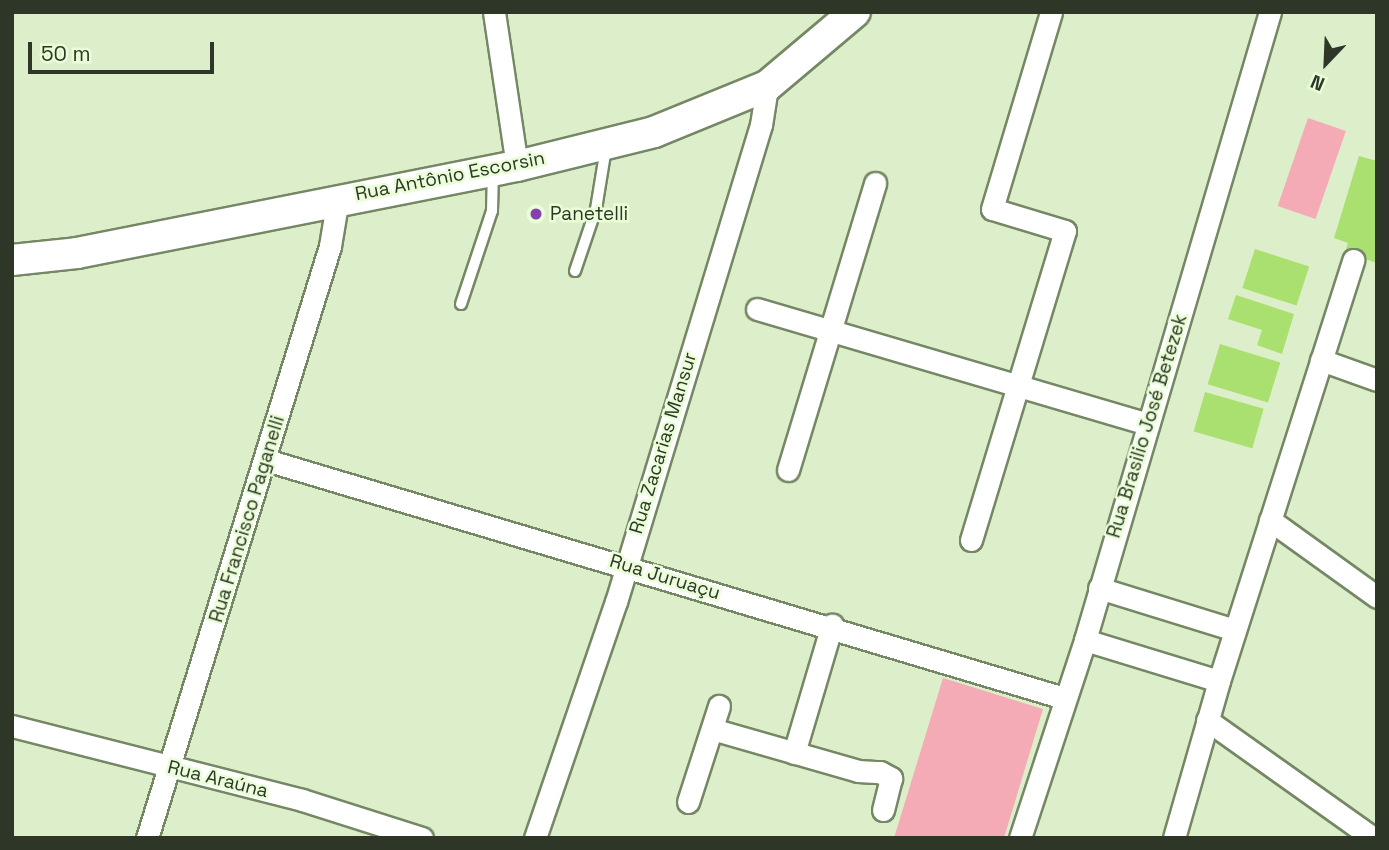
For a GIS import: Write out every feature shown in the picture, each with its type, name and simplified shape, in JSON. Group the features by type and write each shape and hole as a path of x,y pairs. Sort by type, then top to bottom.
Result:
{"main road":[{"name":"Rua Antônio Escorsin","path":"12,260 76,253 338,198 505,168 654,132 767,86 855,12"}],"street":[{"path":"494,12 505,168"},
{"path":"971,540 1021,386 1066,231 992,209 1051,12"},
{"name":"Rua Brasilio José Betezek","path":"1020,838 1084,640 1270,12"},
{"name":"Rua Zacarias Mansur","path":"534,838 626,566 761,125 767,86"},
{"path":"788,470 875,183"},
{"name":"Rua Francisco Paganelli","path":"147,838 330,246 338,198"},
{"path":"1174,838 1219,681 1353,260"},
{"path":"757,309 1148,424"},
{"path":"1321,360 1377,380"},
{"name":"Rua Juruaçu","path":"266,460 832,625 1064,698"},
{"path":"1270,520 1377,597"},
{"path":"1099,588 1235,630"},
{"path":"793,752 832,625"},
{"path":"1084,640 1219,681"},
{"path":"688,802 719,706"},
{"path":"1207,720 1373,838"},
{"name":"Rua Araúna","path":"12,726 170,766 422,838"},
{"path":"712,729 891,778 883,810"}],"lane":[{"path":"575,271 596,209 607,143"},
{"path":"461,304 505,168"}],"shaded area":[{"path":"1308,118 1346,131 1316,219 1278,206"},
{"path":"943,678 1043,709 1004,838 894,838"}],"building":[{"path":"1359,156 1377,161 1377,263 1345,252 1348,243 1334,238"},
{"path":"1255,249 1309,267 1297,306 1242,288"},
{"path":"1236,295 1294,314 1282,354 1257,345 1262,330 1228,319"},
{"path":"1220,344 1280,362 1268,403 1208,384"},
{"path":"1205,392 1264,409 1252,448 1194,431"}],"place":[{"name":"Panetelli","path":"536,214"}]}
